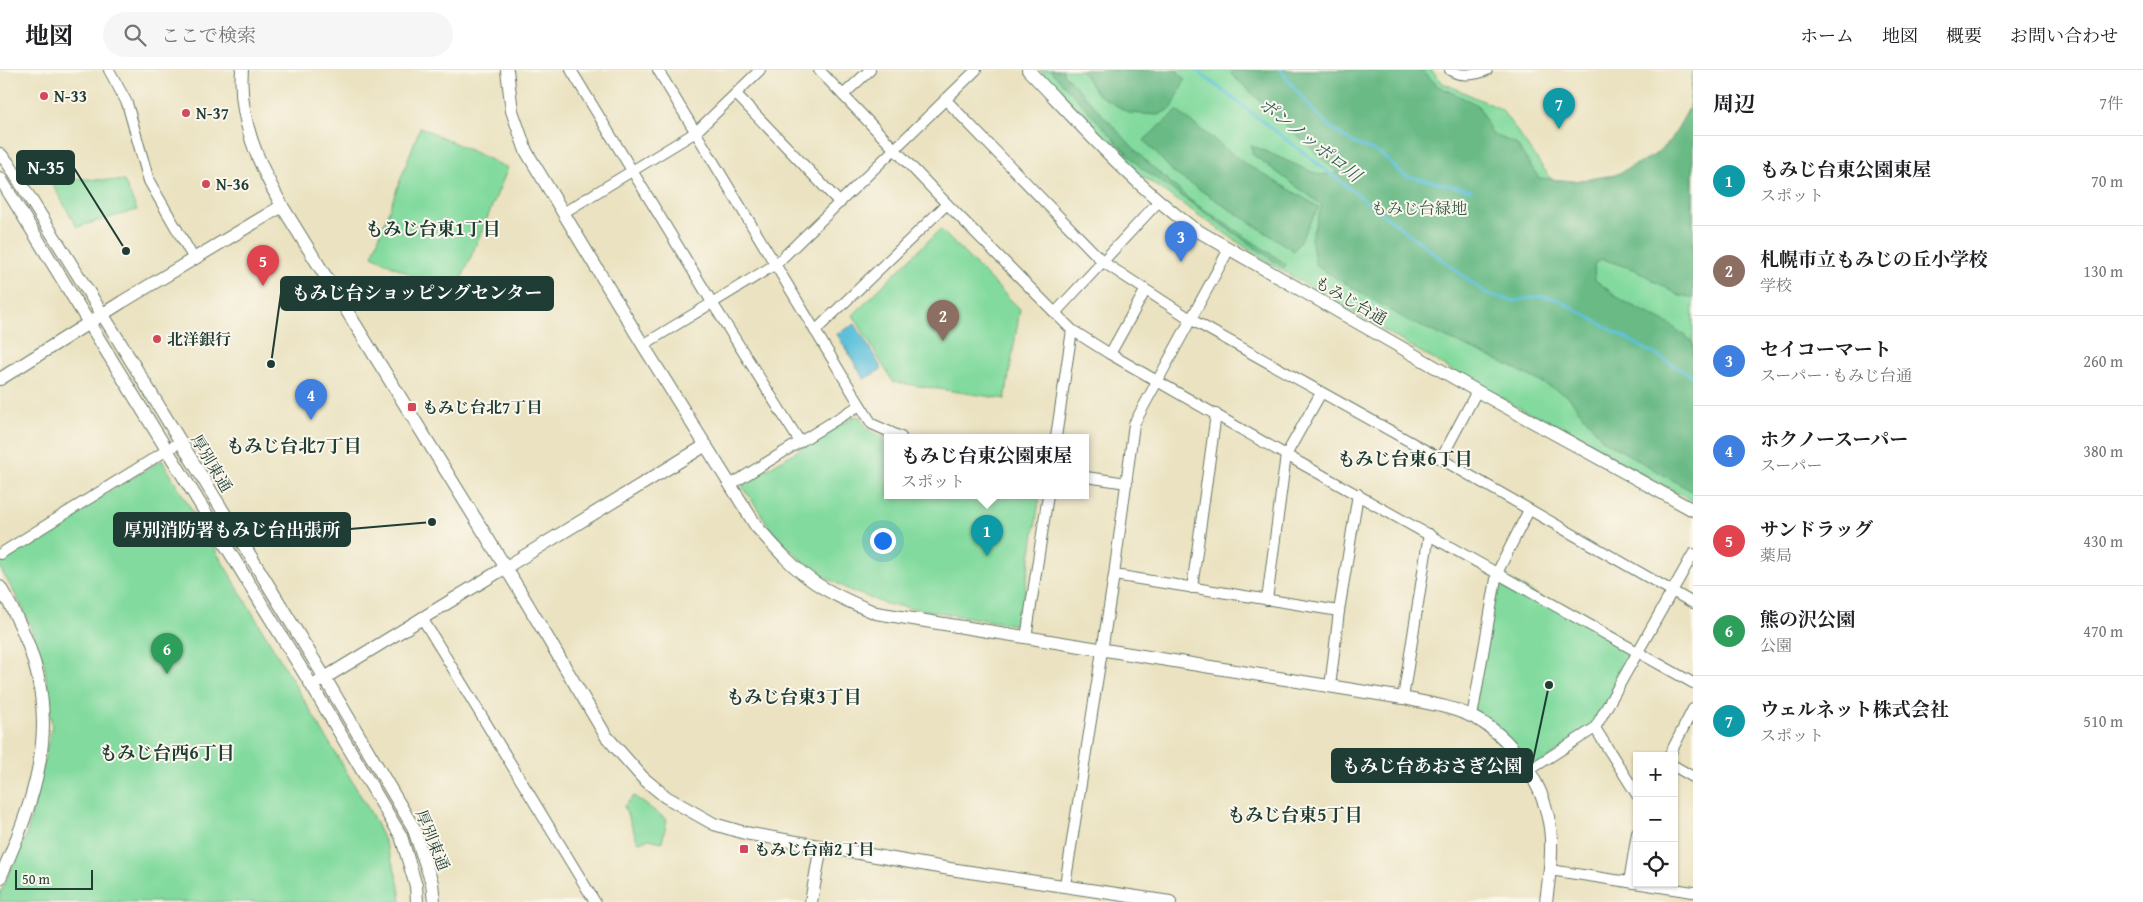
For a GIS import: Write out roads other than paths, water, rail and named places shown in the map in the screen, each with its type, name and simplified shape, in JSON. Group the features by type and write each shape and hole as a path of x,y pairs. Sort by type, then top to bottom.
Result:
{"street":[{"path":"109,70 127,103 149,181 194,259"},
{"path":"242,70 242,97 251,139 271,186 282,206 506,568 606,736 642,778 666,797 714,824 745,833 950,868 1170,902"},
{"path":"507,70 512,111 526,151 563,213 643,346 756,526 785,557 814,582 846,600 876,613 1403,698 1438,705 1472,717 1507,742 1528,770 1542,797 1550,823 1550,870 1546,902"},
{"path":"571,70 713,304 800,442"},
{"path":"658,70 872,424 894,434"},
{"path":"563,213 696,132 760,70"},
{"path":"819,70 947,204 1072,330 1110,354 1286,455 1693,683"},
{"path":"843,95 870,70"},
{"path":"643,346 776,264 976,70"},
{"name":"もみじ台通","path":"1028,70 1125,172 1158,202 1193,228 1477,391 1693,510"},
{"path":"1450,70 1454,73 1470,75 1487,70"},
{"path":"736,94 840,203"},
{"path":"945,99 1103,262 1145,291 1192,320 1693,603"},
{"name":"厚別東通","path":"0,154 103,314 325,678 414,828 432,883 434,902"},
{"name":"厚別東通","path":"0,178 90,322 402,836 416,886 417,902"},
{"path":"1055,313 1158,202"},
{"path":"815,331 947,204"},
{"path":"0,379 103,314 282,206"},
{"path":"1065,885 1077,801 1103,650 1134,424 1229,249"},
{"path":"1110,354 1145,291"},
{"path":"1056,434 1072,330"},
{"path":"1441,459 1477,391"},
{"path":"1267,600 1286,455 1321,393"},
{"path":"730,485 860,405"},
{"path":"1192,588 1216,414"},
{"path":"0,554 180,442"},
{"path":"312,686 706,445"},
{"path":"1089,477 1127,483"},
{"path":"1330,687 1339,611 1358,494"},
{"path":"1026,638 1047,499"},
{"path":"1472,717 1497,572 1529,510"},
{"path":"1403,698 1429,534"},
{"path":"1528,770 1595,728 1693,554"},
{"path":"1114,575 1339,611"},
{"path":"0,587 16,614 29,642 42,696 44,729 37,776 20,834 0,878"},
{"path":"422,618 595,902"},
{"path":"1671,752 1693,709"},
{"path":"1595,728 1633,789"},
{"path":"1678,768 1693,777"},
{"path":"1629,882 1636,842"},
{"path":"811,902 821,846"},
{"path":"1550,870 1693,892"}],"water":[{"path":"855,324 882,369 864,379 837,334"}],"waterway":[{"name":"ポンノッポロ川","path":"1196,70 1487,294 1513,301 1539,296 1557,299 1693,376"},
{"path":"1281,70 1304,100 1322,119 1352,142 1380,154 1406,176 1471,190"}],"place":[{"name":"N-33","path":"44,96"},
{"name":"N-37","path":"186,113"},
{"name":"ウェルネット株式会社","path":"1559,129"},
{"name":"N-36","path":"206,184"},
{"name":"N-35","path":"126,251"},
{"name":"セイコーマート","path":"1181,262"},
{"name":"サンドラッグ","path":"263,286"},
{"name":"北洋銀行","path":"157,339"},
{"name":"札幌市立もみじの丘小学校","path":"943,341"},
{"name":"もみじ台ショッピングセンター","path":"271,364"},
{"name":"もみじ台北7丁目","path":"412,407"},
{"name":"ホクノースーパー","path":"311,420"},
{"name":"厚別消防署もみじ台出張所","path":"432,522"},
{"name":"もみじ台東公園東屋","path":"987,556"},
{"name":"熊の沢公園","path":"167,674"},
{"name":"もみじ台あおさぎ公園","path":"1549,685"},
{"name":"もみじ台南2丁目","path":"744,849"}],"district":[{"name":"もみじ台東1丁目","path":"433,229"},
{"name":"もみじ台北7丁目","path":"294,446"},
{"name":"もみじ台東6丁目","path":"1405,459"},
{"name":"もみじ台東3丁目","path":"794,697"},
{"name":"もみじ台西6丁目","path":"167,753"},
{"name":"もみじ台東5丁目","path":"1295,815"}],"park label":[{"name":"もみじ台緑地","path":"1419,208"}]}
